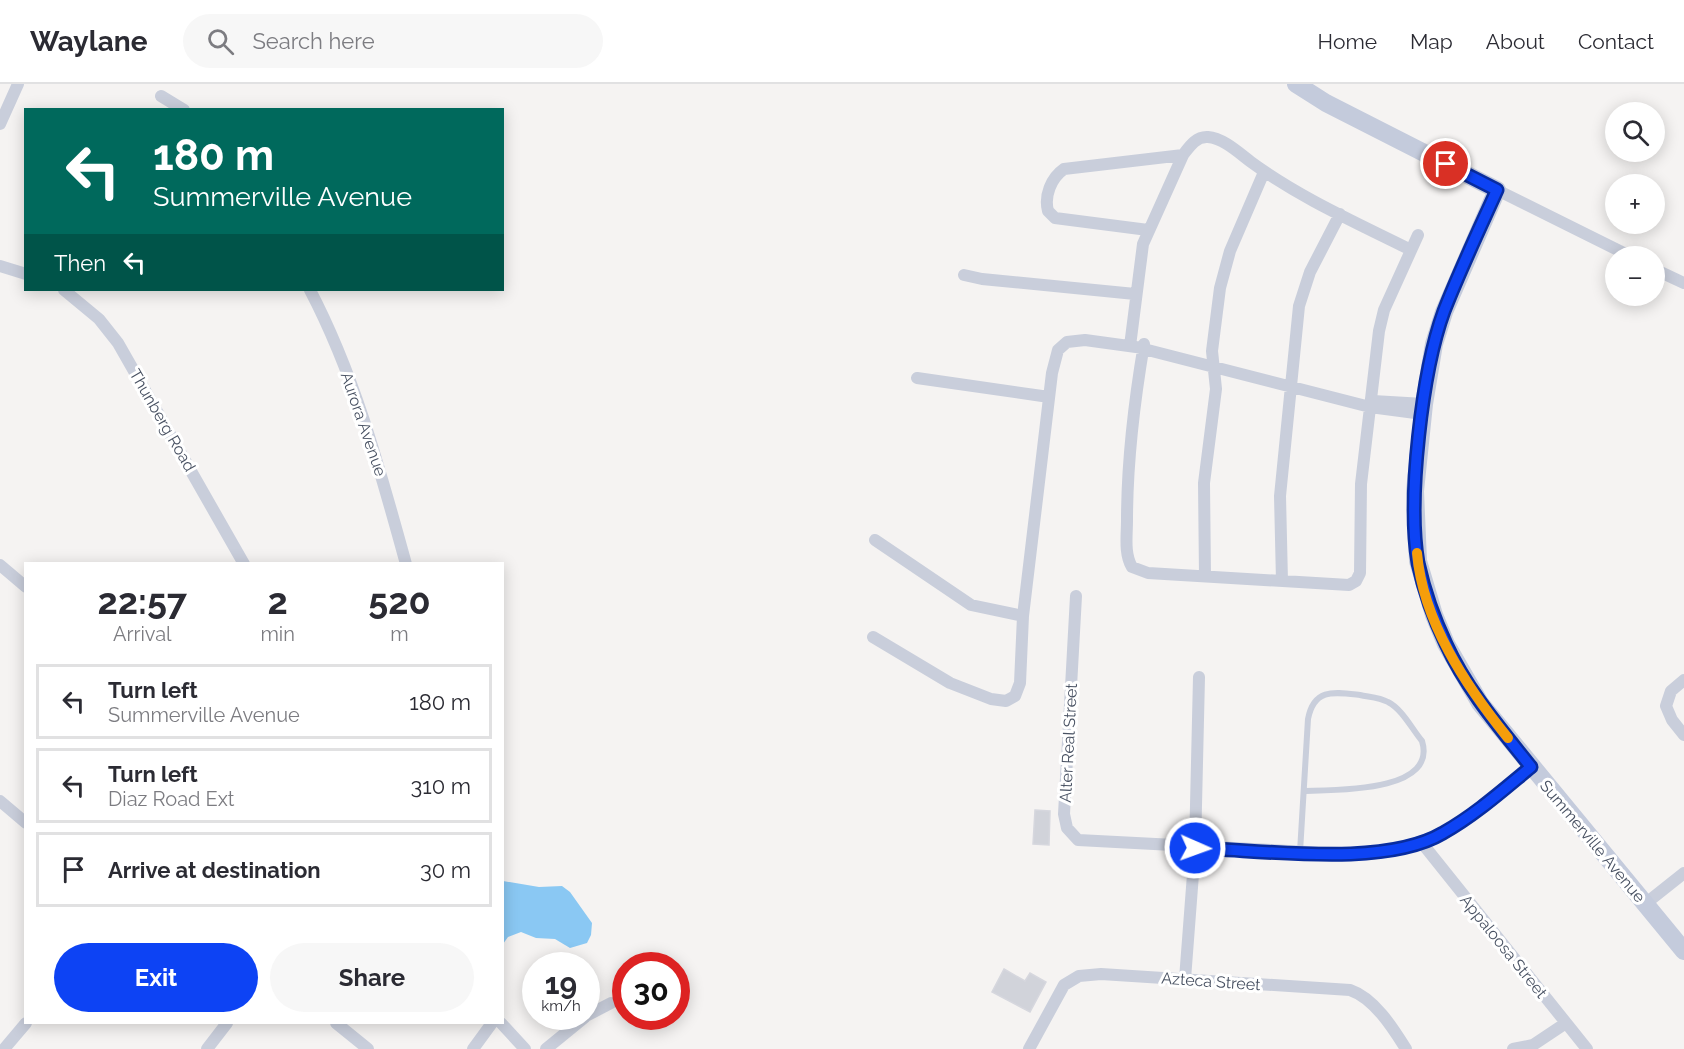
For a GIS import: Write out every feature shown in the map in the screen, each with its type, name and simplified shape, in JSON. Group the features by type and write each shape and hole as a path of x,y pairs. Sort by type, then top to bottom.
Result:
{"street":[{"path":"0,124 18,84"},
{"path":"1296,84 1326,103 1610,246"},
{"path":"161,96 181,108"},
{"path":"1412,250 1264,172 1227,145 1209,137 1198,139 1183,155 1148,231 1141,254 1135,294 1138,347 1128,457 1128,560 1140,572 1341,586 1354,583 1359,577 1361,484 1384,310 1412,250 1418,235"},
{"path":"1148,231 1055,218 1048,211 1047,195 1054,179 1064,169 1183,155"},
{"path":"1205,576 1204,483 1216,389 1212,364 1224,268 1264,172"},
{"name":"Summerville Avenue","path":"1497,190 1444,312 1434,344 1423,409 1415,491 1418,561 1446,644 1461,674 1480,703 1684,951"},
{"path":"1282,581 1280,496 1299,306 1304,289 1340,214"},
{"path":"0,266 24,273"},
{"path":"1665,274 1684,283"},
{"path":"964,275 982,279 1135,294"},
{"name":"Thunberg Road","path":"65,291 99,319 118,343 243,562"},
{"name":"Aurora Avenue","path":"311,291 330,328 374,445 405,562"},
{"path":"873,637 950,683 991,699 1006,701 1015,696 1020,683 1023,616 1055,356 1067,342 1085,340 1138,347 1370,404 1423,409"},
{"path":"917,378 1049,398"},
{"path":"874,540 971,605 1023,616"},
{"path":"0,565 24,585"},
{"name":"Alter Real Street","path":"1076,596 1064,814 1066,828 1073,837 1083,841 1195,848 1370,854 1422,843 1443,834 1531,767"},
{"path":"1185,979 1195,848 1199,676"},
{"path":"1684,680 1671,691 1666,705 1671,720 1684,735"},
{"path":"0,801 24,821"},
{"name":"Appaloosa Street","path":"1422,843 1587,1049"},
{"path":"1645,904 1684,873"},
{"name":"Azteca Street","path":"1029,1049 1059,992 1071,980 1101,974 1350,990 1358,993 1380,1013 1406,1049"},
{"path":"600,1009 611,1003"},
{"path":"1513,1049 1533,1045 1566,1023"},
{"path":"4,1041 25,1024"},
{"path":"207,1049 226,1024"},
{"path":"337,1024 368,1049"},
{"path":"472,1049 491,1024"},
{"path":"502,1024 525,1049"},
{"path":"546,1049 570,1030"}],"lane":[{"path":"1300,852 1304,791 1310,707 1328,693 1378,698 1388,702 1422,741 1424,748 1421,763 1416,770 1401,779 1360,788 1304,791"}],"water":[{"path":"504,881 539,887 562,886 570,892 592,923 591,935 587,943 570,948 555,939 536,938 521,932 508,937 504,943"}],"building":[{"path":"1035,810 1050,811 1049,845 1033,844"},
{"path":"1004,969 1025,981 1030,973 1046,982 1030,1012 992,992"}],"slow traffic":[{"path":"1417,553 1423,582 1446,644 1461,674 1480,703 1508,738"}],"route":[{"path":"1195,848 1370,854 1409,847 1443,834 1531,767 1480,703 1461,674 1434,615 1418,561 1415,491 1424,404 1434,344 1444,312 1497,190 1446,164"}]}
